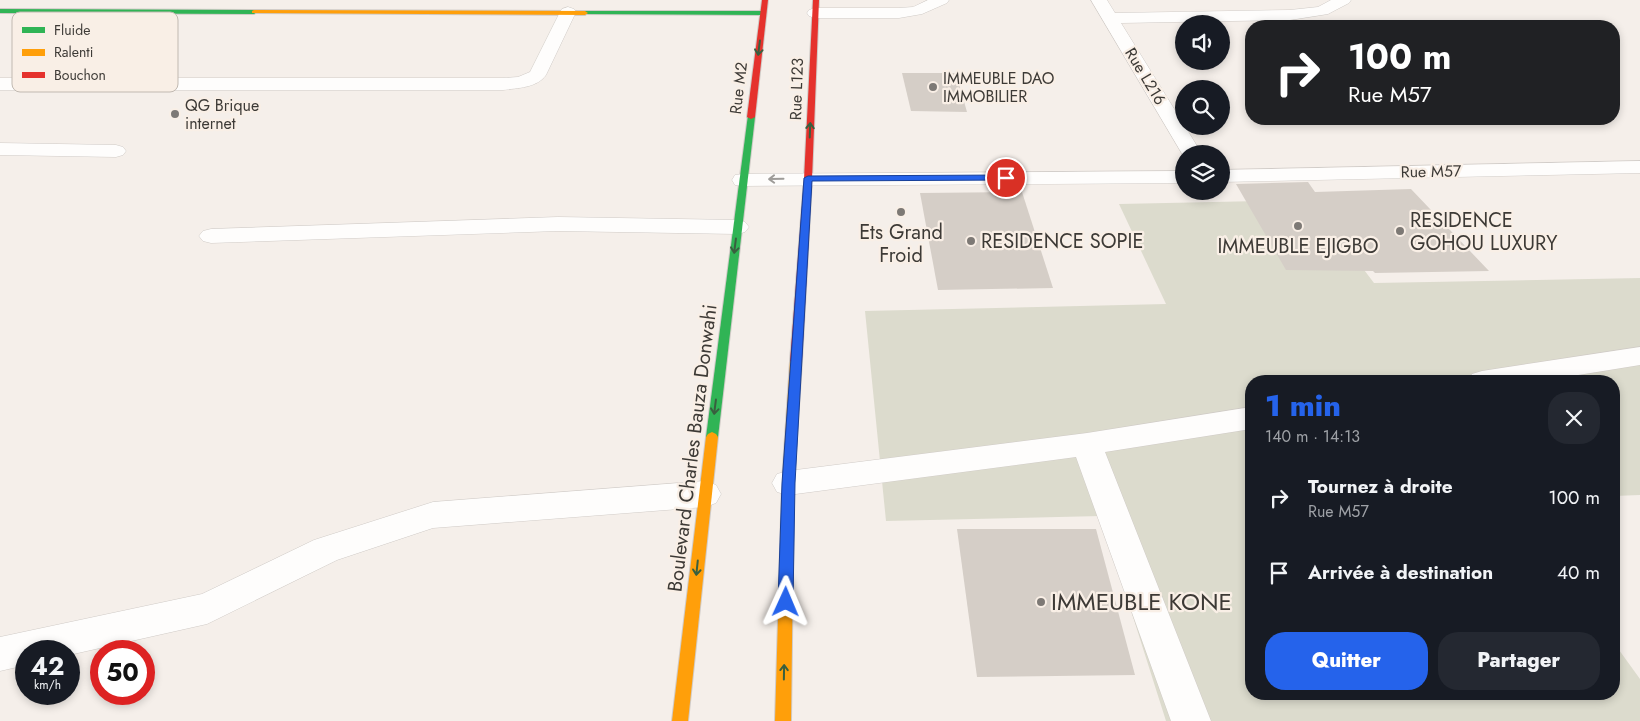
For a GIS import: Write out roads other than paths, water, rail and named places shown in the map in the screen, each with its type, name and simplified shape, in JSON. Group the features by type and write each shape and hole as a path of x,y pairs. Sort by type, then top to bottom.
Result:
{"main road":[{"name":"Rue M2","path":"743,180 765,0"},
{"name":"Rue L123","path":"808,178 815,6"},
{"path":"0,11 763,13"},
{"path":"783,721 788,483 808,178"},
{"name":"Boulevard Charles Bauza Donwahi","path":"680,721 743,180"}],"street":[{"path":"815,6 898,13 916,11 941,0"},
{"name":"Rue L216","path":"1099,0 1187,145"},
{"path":"1111,18 1290,15 1322,11 1343,0"},
{"path":"178,84 503,84 522,82 537,75 568,12"},
{"path":"1632,167 1640,145"},
{"path":"0,149 116,150"},
{"name":"Rue M57","path":"1230,176 1632,167"},
{"path":"743,180 808,178 1175,177"},
{"path":"211,236 558,224 737,227"},
{"path":"1520,375 1640,356"},
{"path":"788,483 1087,444 1245,419"},
{"path":"1087,444 1191,721"},
{"path":"0,654 207,608 326,550 433,515 705,494"}],"place":[{"name":"IMMEUBLE DAO IMMOBILIER","path":"933,87"},
{"name":"QG Brique internet","path":"175,114"},
{"name":"Ets Grand Froid","path":"901,212"},
{"name":"IMMEUBLE EJIGBO","path":"1298,226"},
{"name":"RESIDENCE GOHOU LUXURY","path":"1400,231"},
{"name":"RESIDENCE SOPIE","path":"971,241"},
{"name":"IMMEUBLE KONE","path":"1041,602"}]}
